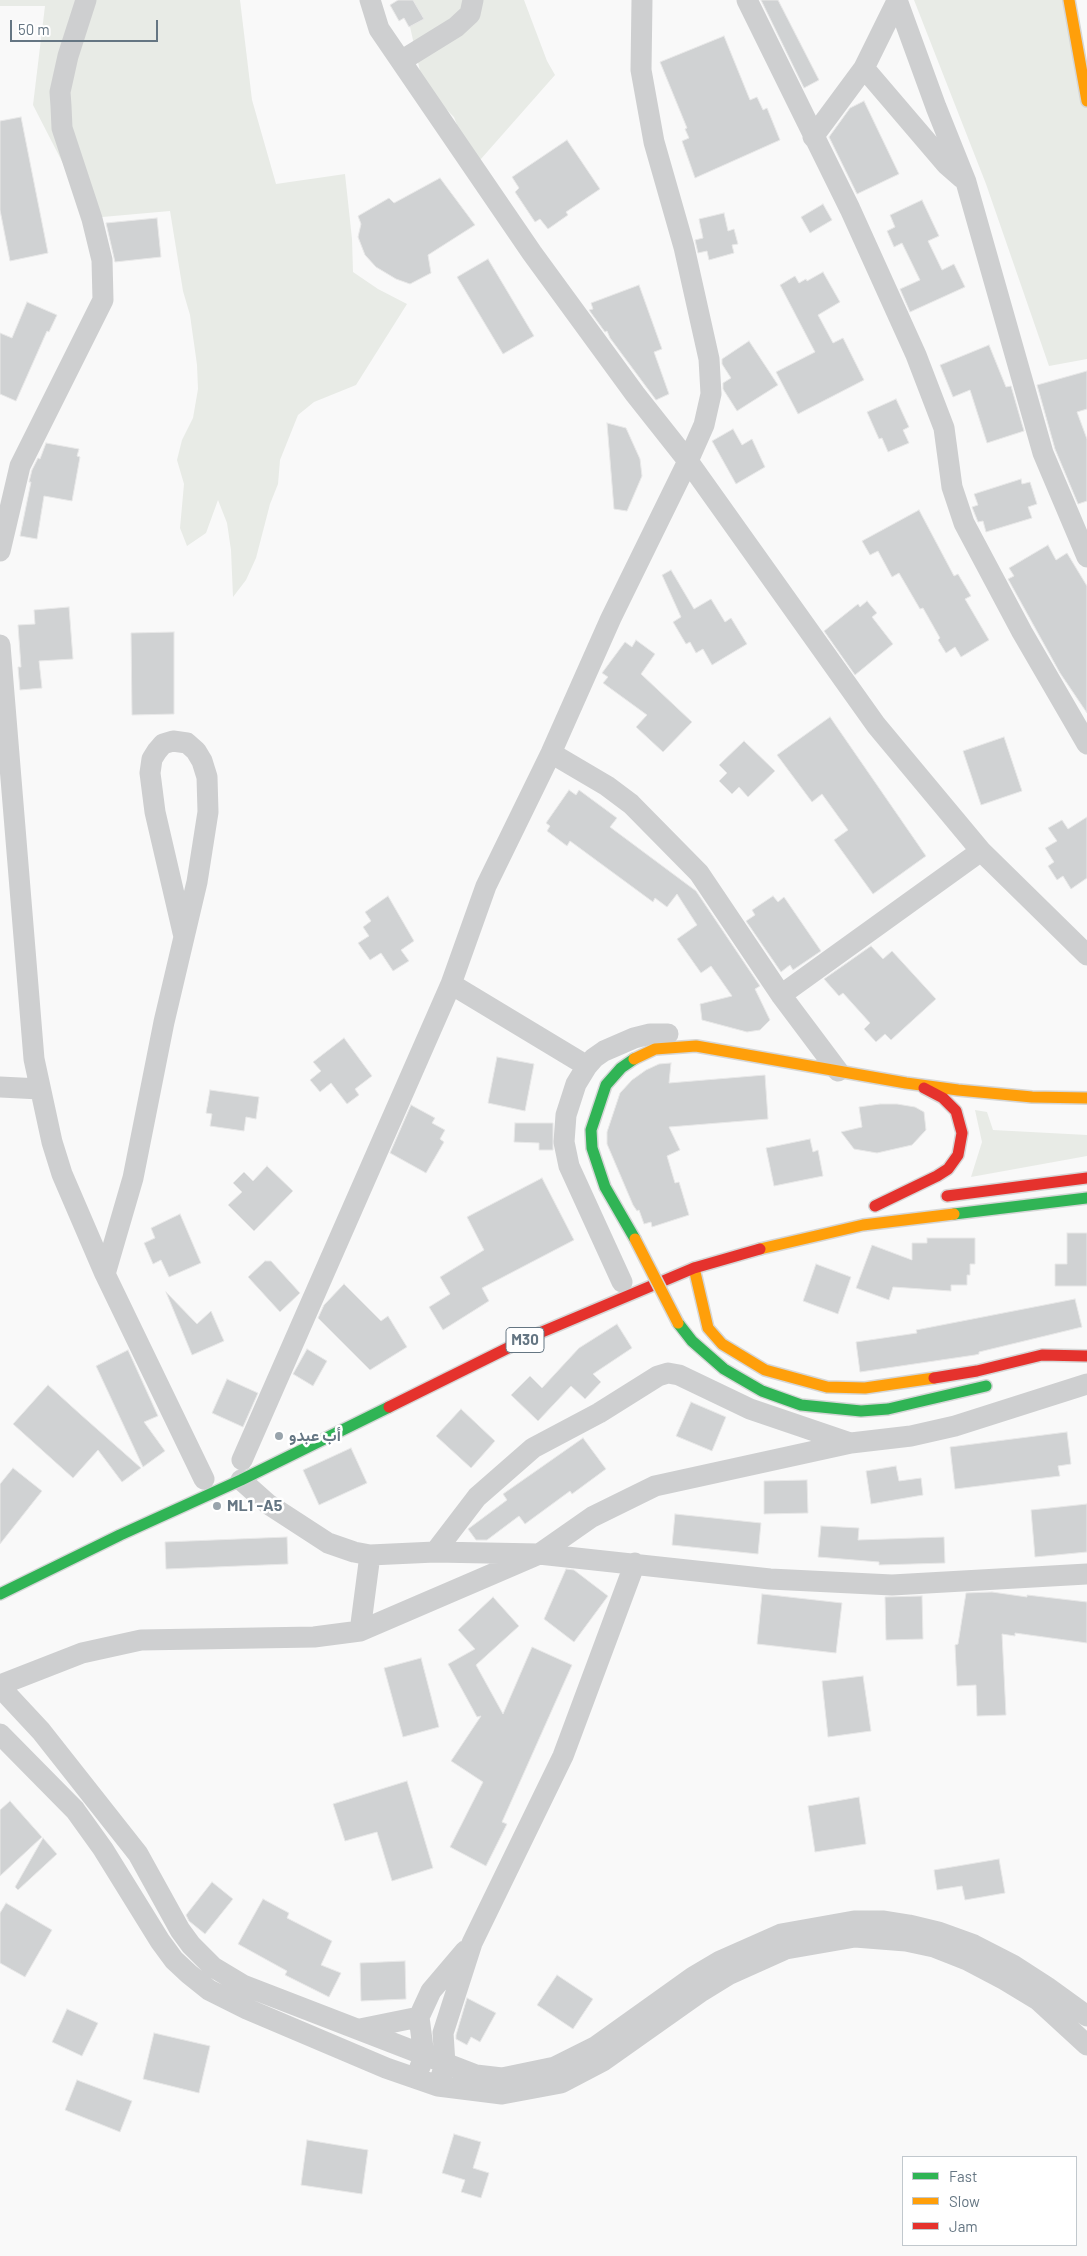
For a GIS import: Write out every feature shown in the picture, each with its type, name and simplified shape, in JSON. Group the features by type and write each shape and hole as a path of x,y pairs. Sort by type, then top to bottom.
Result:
{"highway":[{"path":"1069,0 1087,101"},
{"path":"993,1384 888,1409 861,1411 801,1404 762,1391 724,1369 707,1356 678,1323 635,1239 605,1187 592,1148 591,1130 596,1111 606,1085 621,1068 638,1056 670,1046 696,1046 906,1083 1002,1094 1087,1098"},
{"path":"906,1083 943,1098 956,1112 962,1133 958,1155 953,1163 942,1173 870,1207 914,1201"},
{"path":"934,1198 1087,1178"},
{"name":"M30","path":"0,1594 120,1535 244,1464 530,1337 694,1268 772,1246 873,1224 1087,1198"},
{"path":"627,1280 658,1268"},
{"path":"694,1268 708,1328 722,1344 765,1370 827,1387 865,1388 920,1380 977,1371 1042,1355 1067,1354 1086,1356"},
{"path":"1059,1366 1086,1356"}],"street":[{"path":"0,551 20,466 103,300 102,260 92,218 72,163 62,128 60,92 68,56 86,0"},
{"path":"370,0 379,29 532,253 635,394 688,461 876,725 981,850 1087,955"},
{"path":"401,61 456,27 470,14 473,0"},
{"path":"642,0 642,70 654,142 684,246 709,359 711,394 704,425 612,618 551,753 486,886 451,984 244,1464 268,1504 328,1543 354,1552 370,1555 434,1552 539,1554 770,1579 892,1585 1087,1574"},
{"path":"748,0 813,137 850,209 916,355 944,428 952,488 964,523 1022,632 1087,744"},
{"path":"813,137 864,68 897,0"},
{"path":"897,0 966,182 1043,453 1087,557"},
{"path":"864,68 940,157 966,182"},
{"path":"0,645 34,1059 52,1142 62,1174 104,1274 204,1479"},
{"path":"104,1274 133,1178 164,1022 184,937 202,855 208,812 207,777 202,761 196,751 187,743 173,741 163,744 157,751 152,759 150,773 155,812 184,937"},
{"path":"551,753 615,792 631,804 699,872 782,995 838,1071"},
{"path":"782,995 981,850"},
{"path":"451,984 587,1066"},
{"path":"627,1280 573,1175 564,1142 566,1115 570,1099 587,1066 604,1051 618,1044 650,1034 668,1034"},
{"path":"0,1087 40,1089"},
{"path":"434,1552 477,1497 533,1448 599,1413 658,1376 668,1373 679,1375 750,1409 851,1443"},
{"path":"1087,1384 955,1426 910,1436 851,1443 655,1486 592,1517 539,1554 360,1631 314,1637 141,1640 82,1653 0,1686 41,1731 138,1854 180,1930 202,1958 226,1976 243,1985 476,2075 502,2078 555,2067 595,2047 693,1977 720,1961 781,1934 854,1921 884,1921 909,1925 938,1932 974,1945 1020,1970 1087,2016"},
{"path":"360,1631 370,1555"},
{"path":"438,2086 445,2064 443,2033 472,1943 563,1756 634,1564"},
{"path":"0,1734 75,1810 103,1849 160,1941 174,1960 189,1974 209,1990 247,2009 438,2086 502,2094 561,2083 603,2061 702,1991 728,1975 786,1950 855,1937 906,1941 934,1947 968,1960 1038,2000 1087,2045"},
{"path":"416,2078 424,2056 419,2017 431,1991 472,1943"},
{"path":"360,2029 419,2017"}],"shaded area":[{"path":"0,0 240,0 252,100 276,184 345,174 352,239 353,272 378,289 407,304 356,385 314,402 298,415 280,460 278,484 270,504 256,558 246,580 233,597 231,550 227,523 218,500 206,533 187,546 180,528 184,484 177,460 182,440 193,418 198,389 197,365 190,315 183,291 170,211 91,218 33,105 45,6 0,6"},
{"path":"404,0 524,0 547,61 555,75 473,168 454,117 422,80"},
{"path":"914,0 1064,0 1087,75 1087,359 1049,366 986,184"},
{"path":"975,1110 987,1112 993,1130 1087,1135 1087,1156 971,1177 982,1142"}],"building":[{"path":"398,0 413,0 424,19 409,27 404,18 399,21 390,5"},
{"path":"761,0 778,0 819,80 804,88"},
{"path":"724,36 750,100 757,97 763,110 767,108 780,140 695,178 682,141 689,138 685,129 687,128 660,62"},
{"path":"864,101 899,174 857,194 829,137 850,108"},
{"path":"21,117 48,253 10,261 0,210 0,121"},
{"path":"567,140 600,189 566,212 568,215 548,229 540,219 535,222 515,192 519,188 512,177"},
{"path":"440,178 475,225 428,255 431,273 410,284 396,279 376,267 365,255 358,237 361,224 358,216 389,198 394,203"},
{"path":"922,200 939,236 928,241 942,270 954,264 965,287 910,312 900,289 920,280 902,243 894,247 887,231 895,227 890,215"},
{"path":"823,204 832,220 810,233 801,217"},
{"path":"724,213 728,231 734,229 738,244 732,245 734,253 709,260 707,251 698,253 695,240 703,238 699,219"},
{"path":"157,218 161,257 115,262 106,223"},
{"path":"488,259 534,336 503,354 457,277"},
{"path":"823,272 840,302 818,315 833,343 843,338 864,380 798,414 776,372 815,352 780,285 795,276 799,283 806,279 807,281"},
{"path":"639,285 662,349 654,352 669,394 656,400 610,338 607,331 605,332 589,310 593,309 591,303"},
{"path":"27,302 57,315 49,332 47,331 16,401 0,394 0,333 12,338"},
{"path":"749,341 778,385 737,411 723,389 723,383 731,378 722,364 722,359"},
{"path":"989,345 1006,387 1011,386 1024,431 987,443 970,390 953,397 940,365"},
{"path":"1087,371 1087,409 1077,412 1087,439 1087,501 1078,504 1055,449 1037,385"},
{"path":"896,399 909,427 903,430 909,443 888,452 882,438 879,439 867,412"},
{"path":"607,423 626,428 640,459 642,476 627,511 614,509"},
{"path":"733,429 742,445 752,439 765,467 736,484 712,441"},
{"path":"46,443 79,449 77,456 80,457 72,501 44,496 37,539 20,536 32,470 38,458 40,459"},
{"path":"1021,479 1022,484 1030,482 1037,504 1028,507 1032,518 986,532 983,521 978,522 972,507 978,505 974,494"},
{"path":"919,510 954,576 958,574 971,596 965,599 989,640 961,657 955,647 946,653 923,608 920,609 899,573 892,577 878,551 870,555 862,541"},
{"path":"1048,545 1056,560 1067,553 1087,586 1087,713 1060,673 1008,579 1014,576 1009,568"},
{"path":"671,570 694,609 711,599 725,622 731,618 747,644 712,665 703,649 696,653 690,642 686,644 673,622 681,617 662,575"},
{"path":"867,601 877,613 872,617 893,644 855,675 824,631 858,604 860,607"},
{"path":"69,607 73,659 39,661 42,688 20,690 18,667 21,667 18,625 35,624 34,610"},
{"path":"174,632 174,714 132,715 131,633"},
{"path":"636,640 655,654 641,674 692,722 663,752 636,727 647,715 603,683 608,677 602,673 625,642 632,647"},
{"path":"830,717 926,856 873,894 834,840 848,830 822,794 812,802 777,755"},
{"path":"1004,737 1022,791 981,805 963,751"},
{"path":"744,741 775,771 748,797 739,787 732,794 719,781 727,773 719,765"},
{"path":"569,790 576,795 579,790 617,818 610,827 696,891 760,986 755,989 770,1020 760,1030 747,1032 702,1020 700,1004 732,996 711,966 701,973 677,939 697,925 677,894 667,907 655,898 653,902 570,841 567,846 547,831 550,826 546,823"},
{"path":"1087,817 1087,878 1071,889 1063,876 1057,880 1048,866 1054,862 1045,848 1057,841 1048,828 1062,820 1068,829"},
{"path":"388,896 414,941 401,950 409,961 393,971 381,953 370,960 358,943 369,936 363,927 371,921 365,912"},
{"path":"773,896 778,902 784,897 821,951 793,970 790,965 781,972 746,921 755,915 752,910"},
{"path":"871,946 883,959 892,951 936,999 891,1040 885,1034 876,1042 864,1029 870,1023 843,993 839,996 824,979"},
{"path":"344,1038 372,1076 355,1089 359,1095 347,1104 331,1083 320,1092 310,1080 321,1071 313,1062"},
{"path":"497,1057 534,1064 525,1111 488,1103"},
{"path":"671,1063 669,1083 765,1075 768,1119 669,1127 680,1150 667,1156 675,1183 679,1182 689,1215 652,1227 651,1222 644,1224 639,1210 637,1211 633,1205 607,1144 607,1132 620,1093 632,1080 659,1064"},
{"path":"210,1090 259,1097 256,1119 246,1117 244,1131 210,1126 212,1114 206,1113"},
{"path":"880,1104 915,1107 924,1112 926,1130 912,1145 877,1153 854,1149 841,1132 862,1127 859,1107"},
{"path":"411,1105 435,1118 432,1123 445,1130 440,1139 444,1142 426,1173 390,1153"},
{"path":"515,1123 553,1123 553,1150 539,1150 539,1143 514,1142"},
{"path":"810,1139 813,1152 818,1150 823,1176 774,1186 766,1148"},
{"path":"267,1166 293,1191 254,1231 228,1205 242,1192 233,1183 244,1172 253,1181"},
{"path":"542,1178 574,1240 482,1288 489,1301 443,1330 429,1307 450,1294 440,1277 484,1250 467,1217"},
{"path":"180,1214 201,1263 169,1277 161,1260 153,1264 144,1243 155,1238 151,1228"},
{"path":"1067,1233 1087,1233 1087,1286 1055,1286 1055,1264 1067,1264"},
{"path":"927,1238 975,1238 975,1264 970,1264 970,1275 967,1275 967,1285 951,1285 951,1291 893,1287 889,1300 856,1288 872,1245 912,1260 912,1243 927,1243"},
{"path":"265,1261 271,1261 300,1293 280,1312 248,1277"},
{"path":"816,1264 851,1277 838,1314 803,1301"},
{"path":"344,1284 381,1321 388,1316 407,1347 370,1370 318,1318 324,1305"},
{"path":"166,1292 197,1324 211,1311 224,1341 192,1355"},
{"path":"1075,1299 1082,1327 979,1352 979,1354 975,1355 860,1372 856,1342 917,1333 916,1330"},
{"path":"617,1324 632,1348 593,1374 601,1382 585,1399 571,1386 538,1421 511,1395 530,1376 542,1388 579,1348"},
{"path":"307,1349 327,1361 313,1386 293,1374"},
{"path":"128,1350 158,1416 144,1422 165,1451 143,1467 96,1366"},
{"path":"227,1379 258,1393 243,1427 212,1413"},
{"path":"48,1385 141,1468 122,1482 98,1450 73,1478 13,1424"},
{"path":"691,1402 726,1417 712,1451 676,1436"},
{"path":"461,1409 495,1441 471,1468 436,1436"},
{"path":"1067,1432 1071,1464 1058,1466 1060,1476 955,1489 950,1447"},
{"path":"583,1438 606,1469 572,1494 570,1491 525,1524 519,1516 487,1540 476,1540 468,1529 507,1500 503,1494"},
{"path":"351,1448 367,1483 319,1505 303,1470"},
{"path":"896,1466 899,1481 921,1478 923,1495 871,1504 866,1471"},
{"path":"13,1468 42,1491 0,1544 0,1484"},
{"path":"807,1480 808,1513 764,1514 764,1481"},
{"path":"1087,1504 1087,1552 1035,1557 1031,1510"},
{"path":"675,1514 761,1523 758,1554 672,1545"},
{"path":"821,1526 859,1528 858,1540 944,1537 945,1563 879,1565 879,1562 818,1557"},
{"path":"287,1537 288,1564 166,1569 165,1542"},
{"path":"566,1569 574,1570 608,1596 574,1642 544,1619"},
{"path":"992,1592 1087,1602 1087,1643 1015,1633 1015,1636 1002,1634 1006,1715 977,1716 976,1685 957,1686 955,1645 958,1644 966,1593"},
{"path":"762,1594 842,1603 836,1653 757,1644"},
{"path":"922,1596 923,1639 886,1640 885,1597"},
{"path":"493,1597 519,1626 476,1665 503,1714 532,1647 572,1665 502,1822 507,1824 486,1866 450,1847 483,1782 451,1761 481,1716 477,1717 448,1664 475,1649 458,1630"},
{"path":"421,1658 439,1727 403,1737 384,1668"},
{"path":"863,1676 871,1731 828,1737 822,1681"},
{"path":"407,1781 433,1868 392,1881 377,1832 345,1841 333,1804"},
{"path":"859,1797 866,1844 815,1852 808,1806"},
{"path":"10,1801 42,1837 0,1876 0,1810"},
{"path":"43,1838 57,1854 18,1890 15,1887"},
{"path":"999,1859 1005,1893 965,1900 962,1886 937,1890 934,1870"},
{"path":"212,1882 233,1899 205,1934 189,1921 186,1915"},
{"path":"263,1899 289,1913 287,1918 332,1941 321,1965 341,1973 329,1997 285,1975 287,1971 238,1944"},
{"path":"6,1903 52,1930 25,1977 0,1963 0,1913"},
{"path":"405,1961 406,1999 361,2001 360,1963"},
{"path":"557,1975 593,1999 573,2029 537,2005"},
{"path":"467,1998 496,2013 480,2042 471,2037 467,2045 456,2039 456,2035"},
{"path":"67,2009 98,2023 82,2056 52,2042"},
{"path":"154,2033 210,2046 199,2093 143,2079"},
{"path":"77,2080 132,2101 120,2132 65,2110"},
{"path":"454,2134 481,2142 473,2168 489,2173 481,2198 461,2192 465,2180 442,2173"},
{"path":"307,2140 368,2150 362,2194 301,2185"}],"traffic: fast":[{"path":"634,1059 621,1068 606,1085 591,1130 592,1148 605,1187 635,1239"},
{"path":"954,1214 1087,1198"},
{"path":"678,1323 692,1341 724,1369 762,1391 801,1405 861,1411 888,1409 986,1386"},
{"path":"0,1594 120,1535 241,1480 389,1407"}],"traffic: slow":[{"path":"1069,0 1087,101"},
{"path":"634,1059 655,1049 696,1046 906,1083 958,1090 1032,1097 1087,1098"},
{"path":"760,1249 863,1225 954,1214"},
{"path":"635,1239 678,1323"},
{"path":"694,1268 708,1328 722,1344 765,1370 827,1387 865,1388 934,1378"}],"traffic: jam":[{"path":"875,1206 937,1176 948,1169 958,1155 962,1133 956,1111 943,1098 924,1088"},
{"path":"947,1196 1087,1178"},
{"path":"389,1407 530,1337 694,1268 760,1249"},
{"path":"934,1378 977,1371 1042,1355 1086,1356"}],"place":[{"name":"أب عبدو","path":"279,1436"},
{"name":"ML1 -A5","path":"217,1506"}]}
